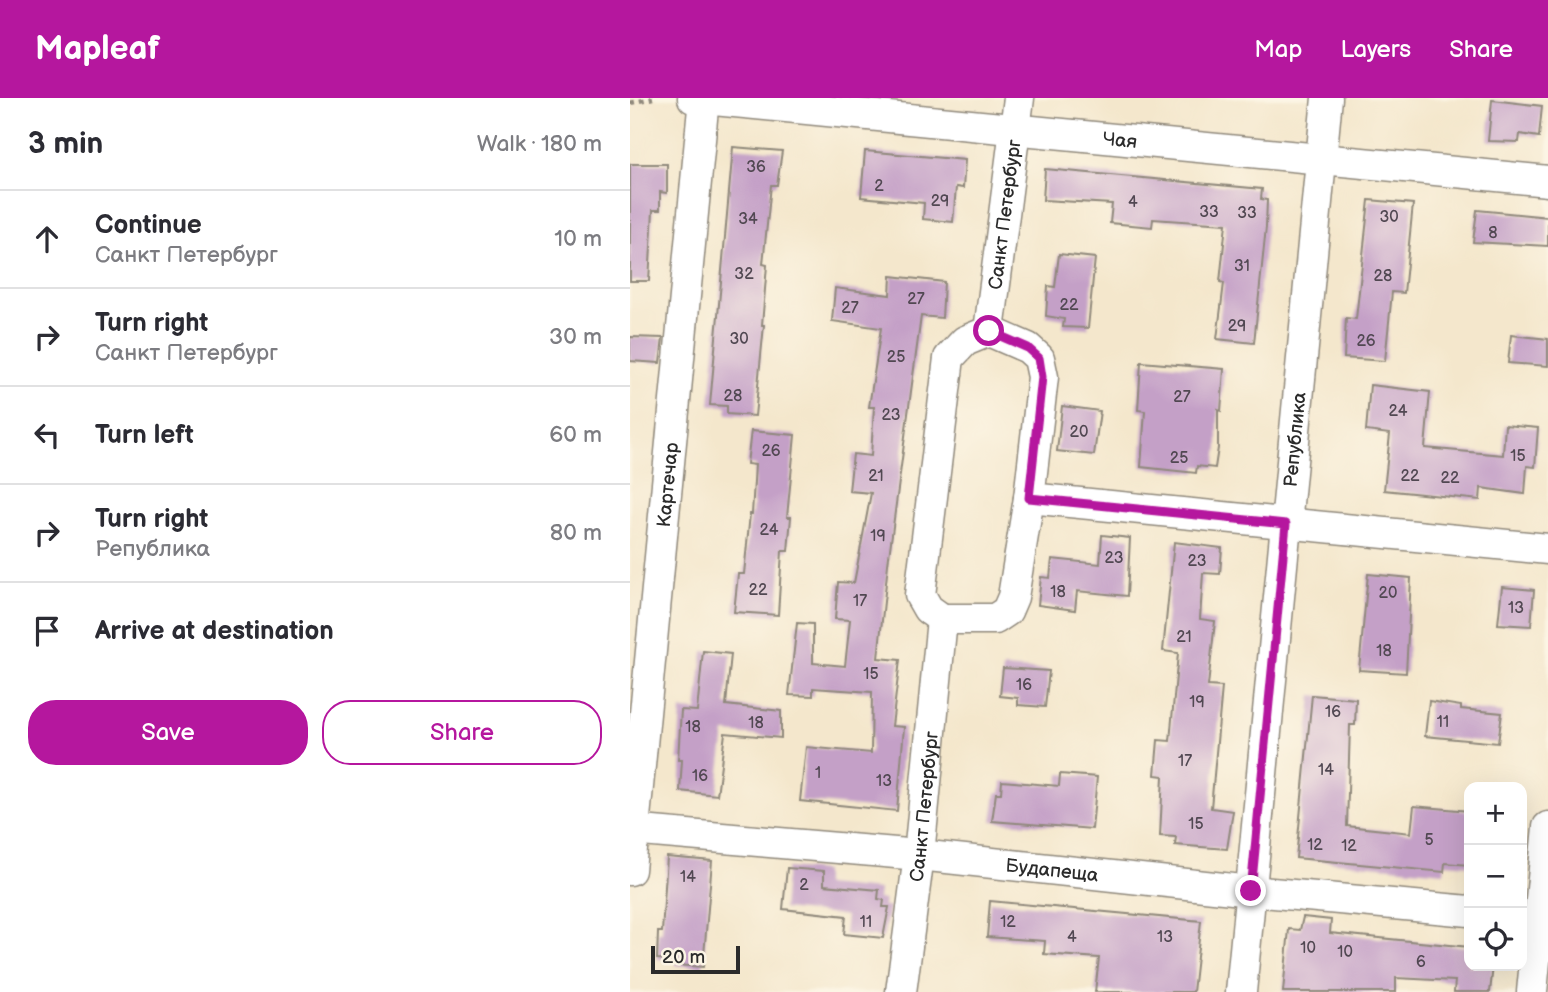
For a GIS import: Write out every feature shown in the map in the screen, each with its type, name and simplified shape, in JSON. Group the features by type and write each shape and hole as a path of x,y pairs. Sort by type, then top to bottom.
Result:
{"street":[{"name":"Чая","path":"693,98 1548,181"},
{"name":"Картечар","path":"630,870 641,626 704,98"},
{"name":"Санкт Петербург","path":"989,331 1019,98"},
{"name":"Република","path":"1241,992 1327,98"},
{"path":"989,331 1028,348 1039,358 1042,377 1029,498 1013,597 1007,611 995,619 942,619 928,609 920,595 949,358 965,341 989,331"},
{"path":"1029,498 1548,549"},
{"name":"Санкт Петербург","path":"901,992 919,855 942,619"},
{"path":"1532,992 1537,917 1548,827"},
{"name":"Будапеща","path":"632,830 919,855 1251,891 1464,911"}],"path":[{"path":"630,103 653,98"}],"building":[{"path":"1492,100 1542,106 1539,137 1520,134 1519,142 1488,141"},
{"path":"733,147 782,151 777,185 771,185 763,264 767,265 764,325 755,416 727,414 727,406 710,405"},
{"path":"865,151 965,160 963,188 956,187 953,222 923,219 924,203 861,197"},
{"path":"630,164 667,164 667,193 660,192 660,210 653,210 649,281 630,281"},
{"path":"1045,169 1262,189 1261,199 1267,200 1266,227 1254,343 1217,339 1224,283 1220,282 1226,224 1153,219 1152,227 1110,223 1112,204 1043,200"},
{"path":"1369,200 1413,204 1404,293 1392,292 1385,361 1344,358 1346,318 1356,319"},
{"path":"1477,210 1548,217 1548,246 1473,242"},
{"path":"1059,254 1095,258 1088,328 1063,327 1064,319 1046,316 1048,286 1055,287"},
{"path":"891,276 944,282 942,318 921,316 878,658 900,660 892,726 904,727 897,811 800,801 806,747 871,753 872,692 813,688 813,696 789,695 797,623 813,624 813,663 845,666 850,620 835,619 838,582 854,583 871,493 849,491 853,454 871,456 874,407 869,407 881,328 832,321 835,288 890,295"},
{"path":"1511,335 1548,339 1548,366 1508,363"},
{"path":"630,337 663,338 660,363 630,361"},
{"path":"1141,362 1224,369 1221,411 1218,410 1215,468 1197,466 1196,473 1141,467 1145,411 1138,410"},
{"path":"1370,385 1430,392 1425,448 1503,455 1505,425 1538,428 1535,467 1527,466 1525,494 1481,488 1480,500 1384,490 1390,434 1366,431"},
{"path":"1062,406 1100,411 1094,455 1057,451"},
{"path":"751,431 795,435 787,517 791,517 788,551 782,551 778,615 734,612 738,574 744,574 752,514 755,465 747,464"},
{"path":"1102,535 1130,538 1127,596 1077,591 1075,610 1038,605 1041,577 1050,578 1052,559 1100,564"},
{"path":"1174,542 1222,548 1220,574 1203,573 1200,619 1215,621 1208,686 1222,687 1211,808 1233,811 1227,849 1175,845 1176,837 1160,836 1163,776 1155,775 1158,740 1170,741 1178,653 1163,651"},
{"path":"1368,574 1411,578 1406,673 1359,670"},
{"path":"1502,587 1534,590 1531,626 1498,624"},
{"path":"703,651 731,654 726,705 781,711 781,738 725,733 717,795 680,791 682,760 678,760 681,710 697,711"},
{"path":"1003,668 1049,671 1045,707 1018,705 1018,698 1000,696"},
{"path":"1312,695 1356,699 1355,725 1350,725 1347,826 1411,833 1414,806 1464,811 1464,865 1445,863 1444,872 1296,858"},
{"path":"1429,701 1461,706 1461,709 1502,713 1498,743 1425,736"},
{"path":"1060,774 1097,777 1092,829 992,821 996,793 1001,793 1002,781 1059,786"},
{"path":"667,857 712,861 703,967 676,965 676,960 657,959 658,932 662,932"},
{"path":"787,868 824,871 824,885 879,890 878,899 884,900 883,907 889,907 883,938 844,934 846,916 783,909"},
{"path":"990,901 1201,921 1193,992 1095,992 1099,958 1044,954 1045,941 987,937"},
{"path":"1303,917 1331,920 1330,933 1464,946 1464,971 1492,971 1490,992 1454,992 1455,981 1396,978 1396,992 1283,992 1289,929 1300,930"}],"route":[{"path":"989,331 1028,348 1039,358 1042,377 1029,498 1286,524 1251,891"}]}
